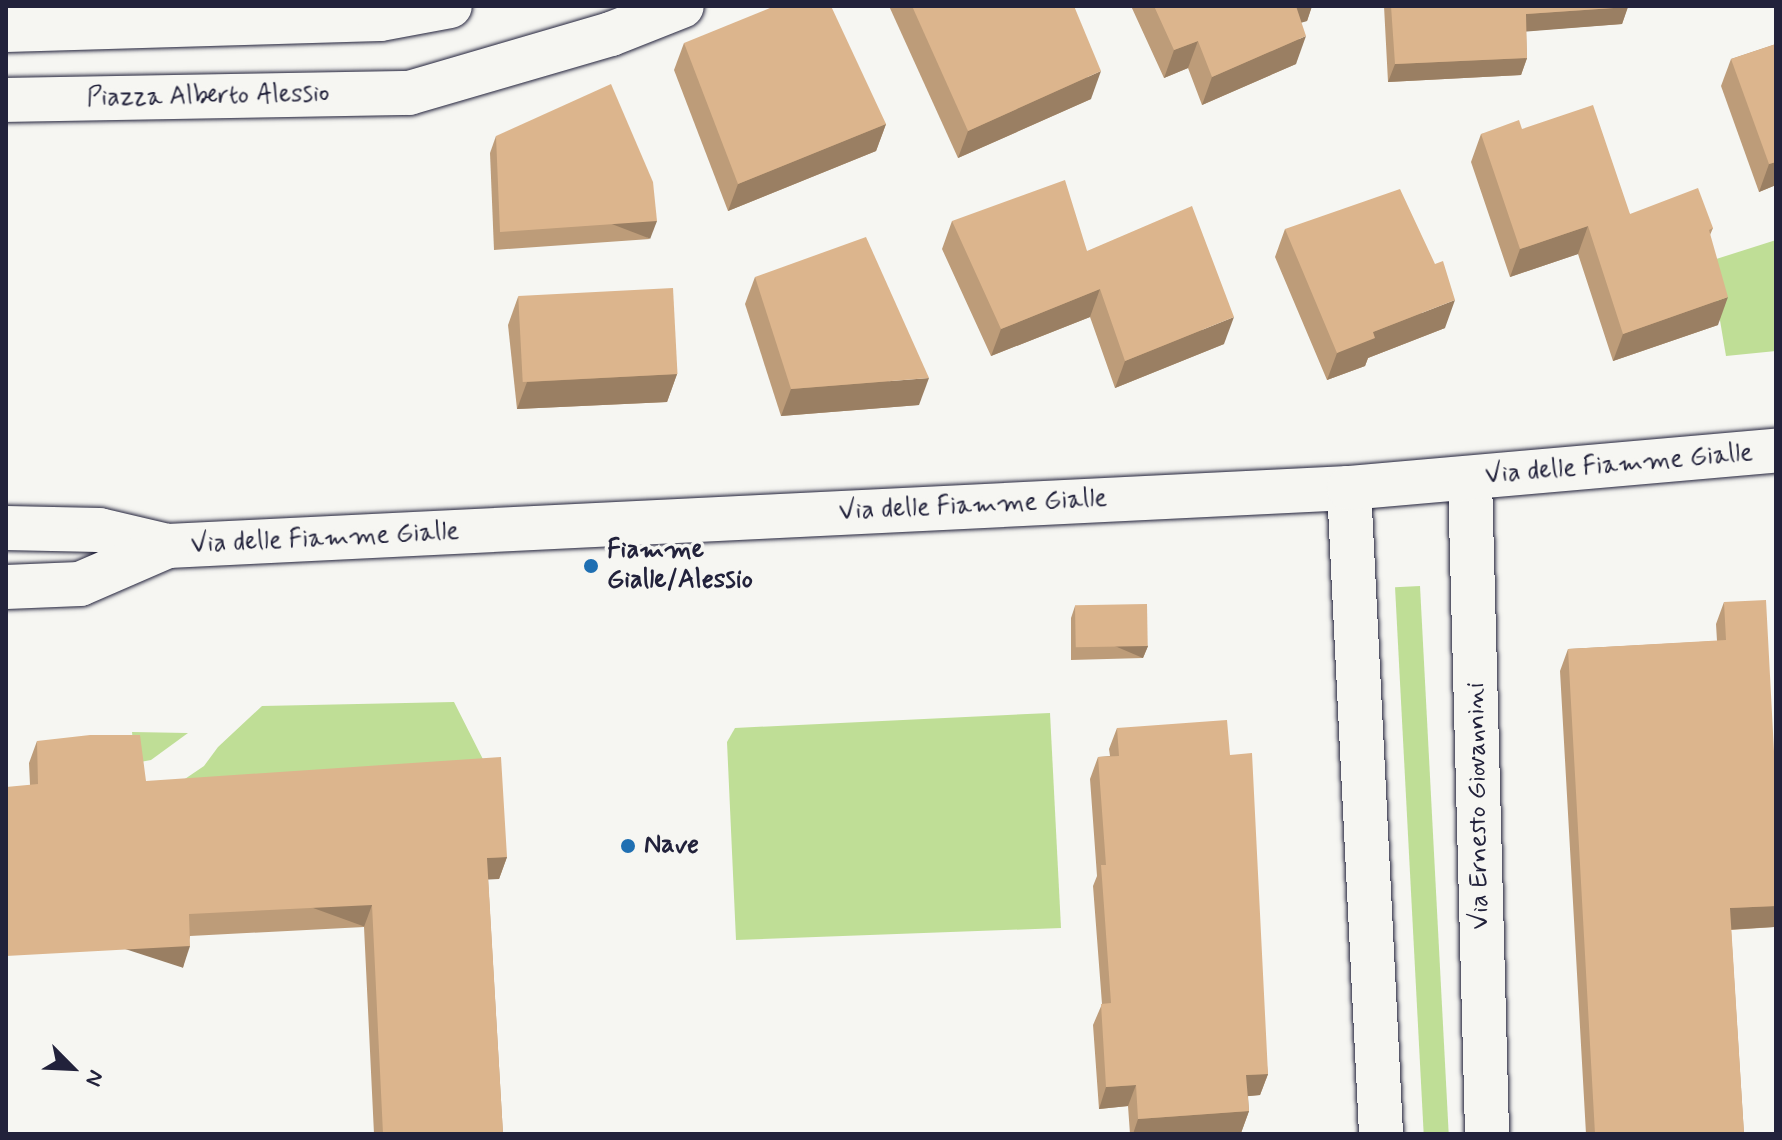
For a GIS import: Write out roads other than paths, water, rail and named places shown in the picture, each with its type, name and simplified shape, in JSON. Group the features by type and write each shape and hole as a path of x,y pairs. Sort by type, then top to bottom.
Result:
{"street":[{"path":"6,30 380,19 450,6"},
{"name":"Piazza Alberto Alessio","path":"6,100 409,93 611,34 682,6"},
{"name":"Via delle Fiamme Gialle","path":"6,528 99,530 168,546 1349,488 1776,451"},
{"name":"Via Ernesto Giovannini","path":"1470,479 1487,1134"},
{"path":"1349,488 1381,1134"},
{"name":"Via delle Fiamme Gialle","path":"6,587 80,584 168,546"}],"place":[{"name":"Fiamme Gialle/Alessio","path":"591,566"},
{"name":"Nave","path":"628,846"}]}
